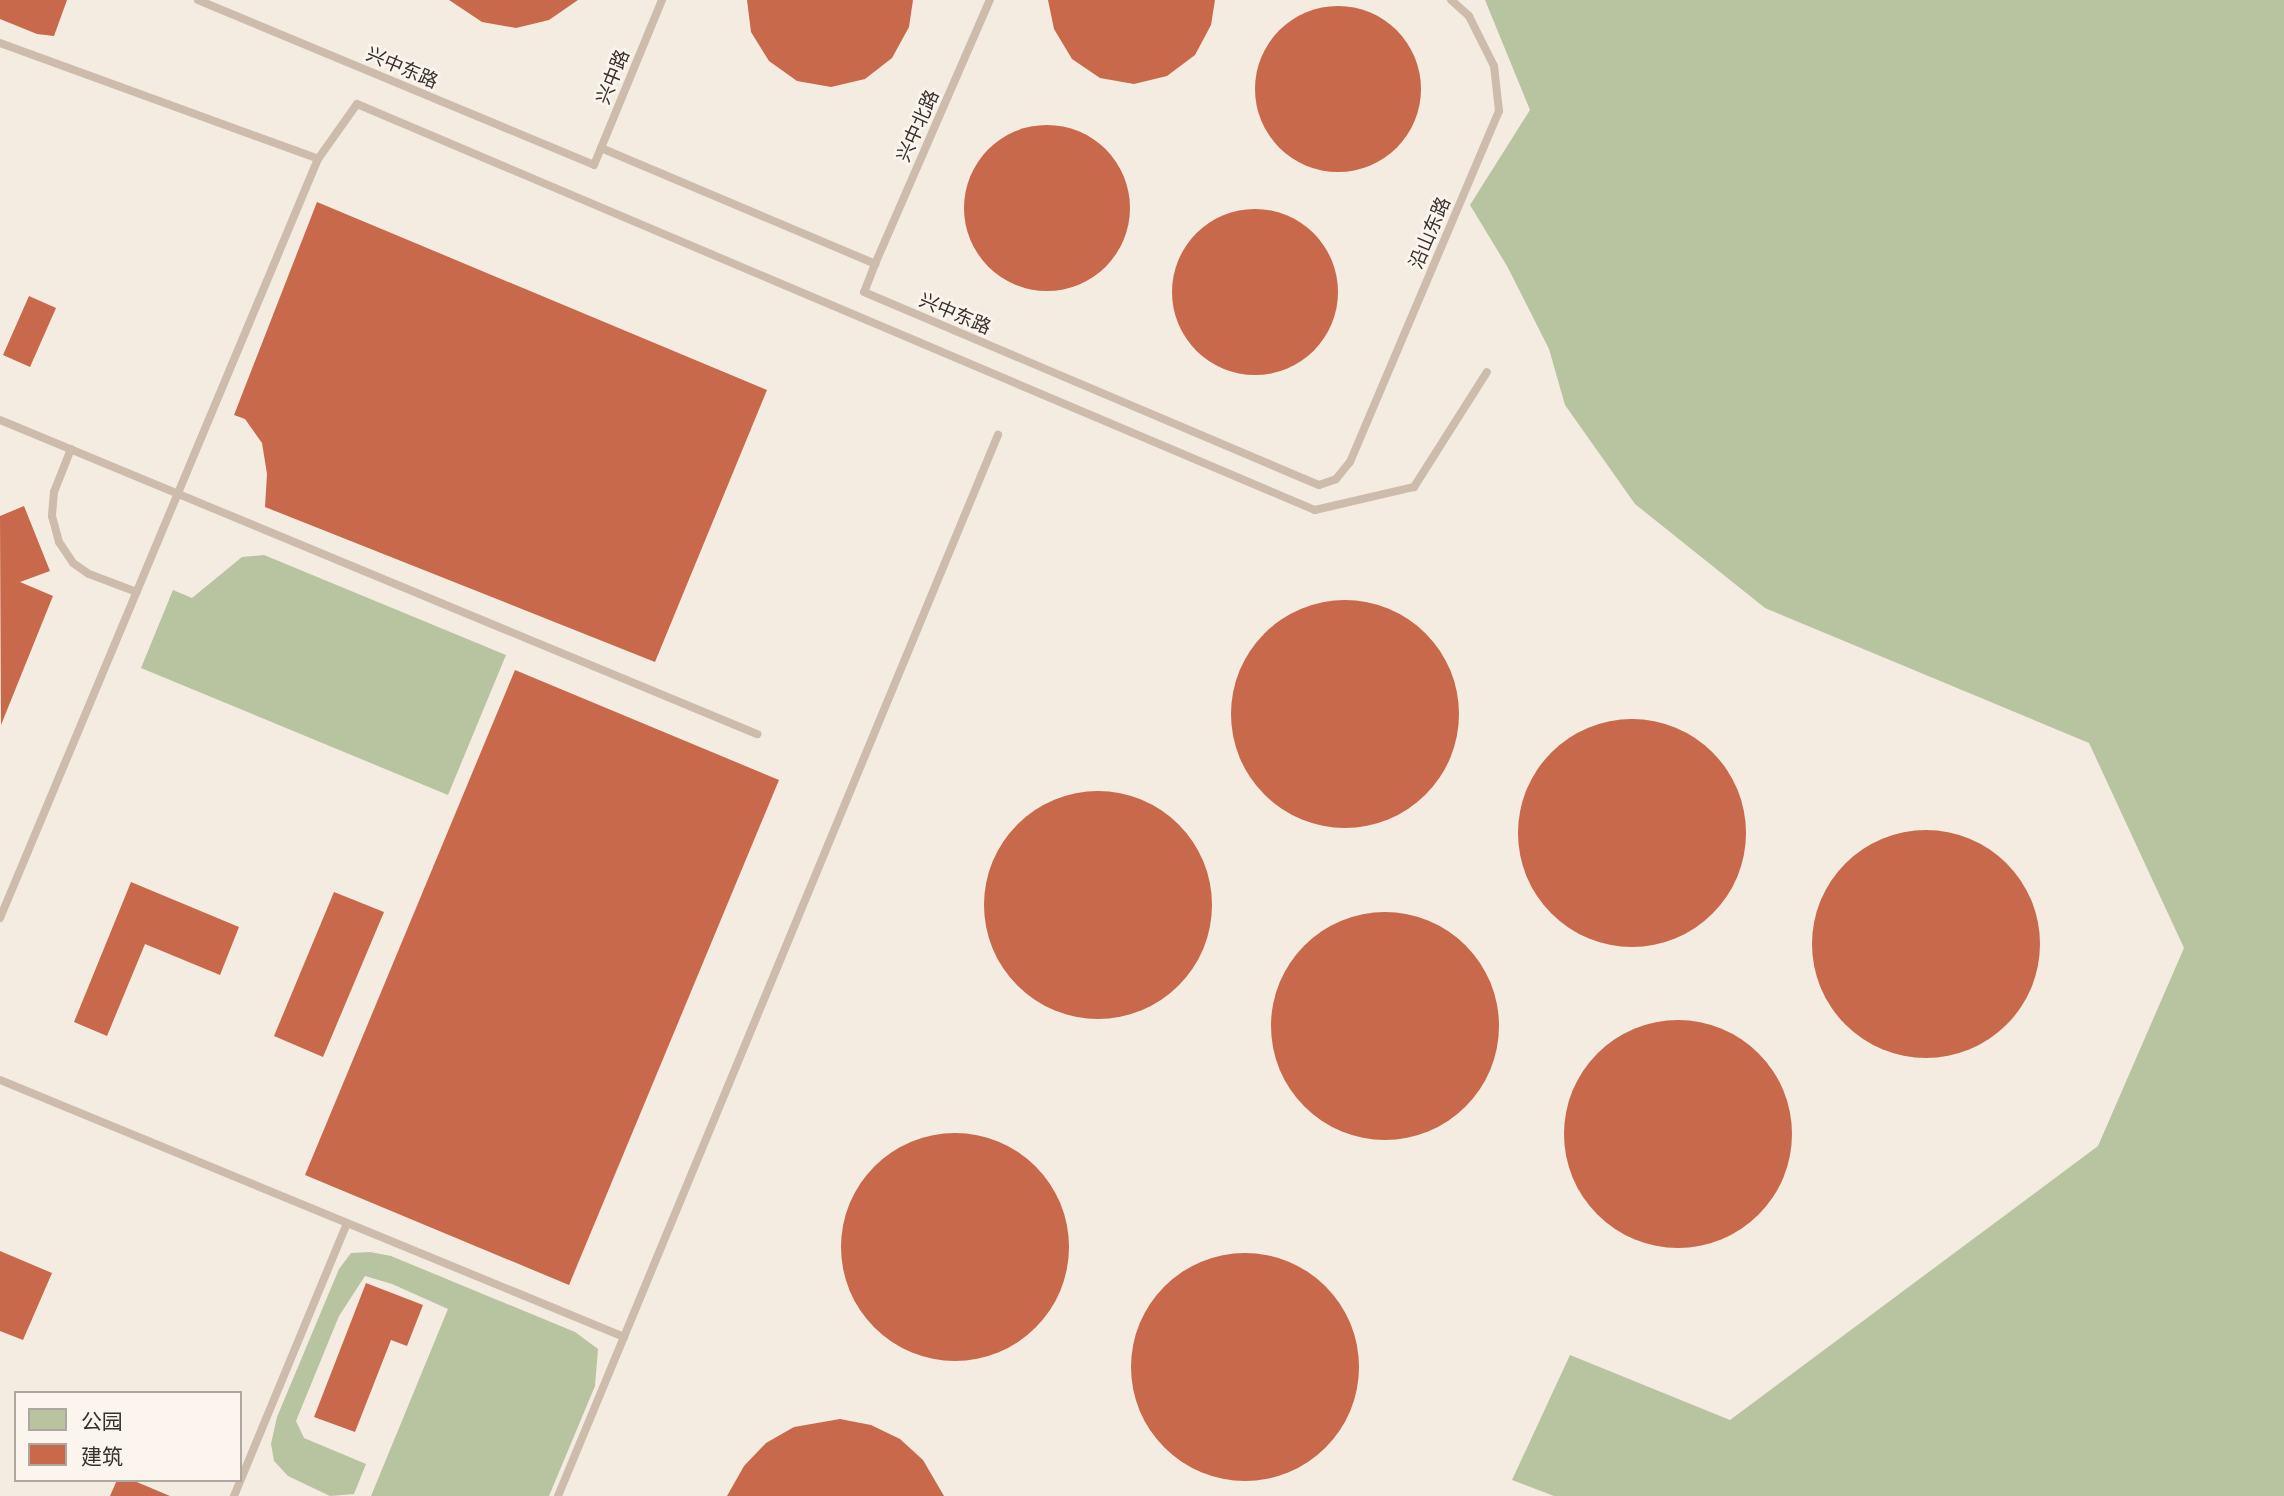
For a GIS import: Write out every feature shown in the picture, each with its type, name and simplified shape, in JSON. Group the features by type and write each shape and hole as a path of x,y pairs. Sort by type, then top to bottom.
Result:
{"lane":[{"name":"兴中东路","path":"198,0 594,165"},
{"name":"兴中路","path":"594,165 662,0"},
{"name":"兴中北路","path":"875,264 990,0"},
{"name":"沿山东路","path":"1336,479 1350,462 1499,111 1494,66 1469,16 1451,0"},
{"path":"0,43 318,159"},
{"path":"0,918 318,159 357,104 1315,510 1414,487 1487,372"},
{"path":"601,148 875,264"},
{"name":"兴中东路","path":"875,264 864,292 1319,485 1336,479"},
{"path":"0,420 757,734"},
{"path":"558,1496 998,435"},
{"path":"71,449 54,492 52,516 59,541 73,564 89,574 136,592"},
{"path":"0,1080 624,1337"},
{"path":"242,1474 347,1223"}],"green space":[{"path":"1485,0 2284,0 2284,1496 1554,1496 1512,1480 1570,1355 1730,1420 2098,1146 2184,948 2089,743 1765,608 1635,504 1565,405 1549,349 1507,266 1470,205 1530,110"},
{"path":"264,555 506,655 448,795 141,668 173,590 192,598 242,557"},
{"path":"370,1252 391,1256 575,1332 598,1349 595,1386 549,1496 371,1496 448,1309 392,1284 365,1276 339,1316 296,1421 304,1438 366,1464 354,1494 330,1496 288,1476 274,1461 271,1444 277,1417 339,1269 351,1253"}],"building":[{"path":"0,0 67,0 54,36 37,34 0,19"},
{"path":"449,0 578,0 549,20 516,28 482,22"},
{"path":"747,0 913,0 909,27 892,58 865,79 831,87 797,81 769,61 751,32"},
{"path":"1048,0 1215,0 1211,25 1195,55 1167,76 1134,84 1100,78 1072,59 1054,29"},
{"path":"1338,6 1370,12 1397,30 1415,57 1421,89 1415,121 1397,148 1370,166 1338,172 1306,166 1279,148 1261,121 1255,89 1261,57 1279,30 1306,12"},
{"path":"1047,125 1079,131 1106,149 1124,176 1130,208 1124,240 1106,267 1079,285 1047,291 1015,285 988,267 970,240 964,208 970,176 988,149 1015,131"},
{"path":"317,202 767,390 655,662 265,507 267,474 262,443 245,419 234,415"},
{"path":"1255,209 1287,215 1314,233 1332,260 1338,292 1332,324 1314,351 1287,369 1255,375 1223,369 1196,351 1178,324 1172,292 1178,260 1196,233 1223,215"},
{"path":"29,296 56,308 30,367 3,355"},
{"path":"24,506 50,571 20,582 53,596 1,725 0,516"},
{"path":"1345,600 1367,602 1389,609 1426,633 1450,670 1457,692 1457,736 1450,758 1426,795 1389,819 1367,826 1345,828 1323,826 1301,819 1264,795 1240,758 1233,736 1231,714 1233,692 1240,670 1264,633 1301,609 1323,602"},
{"path":"515,670 779,780 569,1285 305,1175"},
{"path":"1632,719 1654,721 1676,728 1713,752 1737,789 1744,811 1744,855 1737,877 1713,914 1676,938 1654,945 1632,947 1610,945 1588,938 1551,914 1527,877 1520,855 1518,833 1520,811 1527,789 1551,752 1588,728 1610,721"},
{"path":"1098,791 1120,793 1142,800 1179,824 1203,861 1210,883 1210,927 1203,949 1179,986 1142,1010 1120,1017 1098,1019 1076,1017 1054,1010 1017,986 993,949 986,927 984,905 986,883 993,861 1017,824 1054,800 1076,793"},
{"path":"1926,830 1948,832 1970,839 2007,863 2031,900 2038,922 2038,966 2031,988 2007,1025 1970,1049 1948,1056 1926,1058 1904,1056 1882,1049 1845,1025 1821,988 1814,966 1812,944 1814,922 1821,900 1845,863 1882,839 1904,832"},
{"path":"131,882 239,927 220,975 145,944 107,1036 74,1022"},
{"path":"334,892 384,912 323,1057 274,1036"},
{"path":"1385,912 1407,914 1429,921 1466,945 1490,982 1497,1004 1497,1048 1490,1070 1466,1107 1429,1131 1407,1138 1385,1140 1363,1138 1341,1131 1304,1107 1280,1070 1273,1048 1271,1026 1273,1004 1280,982 1304,945 1341,921 1363,914"},
{"path":"1678,1020 1700,1022 1722,1029 1759,1053 1783,1090 1790,1112 1790,1156 1783,1178 1759,1215 1722,1239 1700,1246 1678,1248 1656,1246 1634,1239 1597,1215 1573,1178 1566,1156 1564,1134 1566,1112 1573,1090 1597,1053 1634,1029 1656,1022"},
{"path":"955,1133 977,1135 999,1142 1036,1166 1060,1203 1067,1225 1067,1269 1060,1291 1036,1328 999,1352 977,1359 955,1361 933,1359 911,1352 874,1328 850,1291 843,1269 841,1247 843,1225 850,1203 874,1166 911,1142 933,1135"},
{"path":"0,1251 52,1273 23,1340 0,1331"},
{"path":"1245,1253 1267,1255 1289,1262 1326,1286 1350,1323 1357,1345 1357,1389 1350,1411 1326,1448 1289,1472 1267,1479 1245,1481 1223,1479 1201,1472 1164,1448 1140,1411 1133,1389 1131,1367 1133,1345 1140,1323 1164,1286 1201,1262 1223,1255"},
{"path":"366,1283 423,1305 407,1346 391,1340 355,1432 314,1417"},
{"path":"840,1419 871,1425 900,1439 923,1460 944,1496 727,1496 744,1466 766,1443 794,1427"},
{"path":"116,1482 137,1482 170,1496 110,1496"}]}
